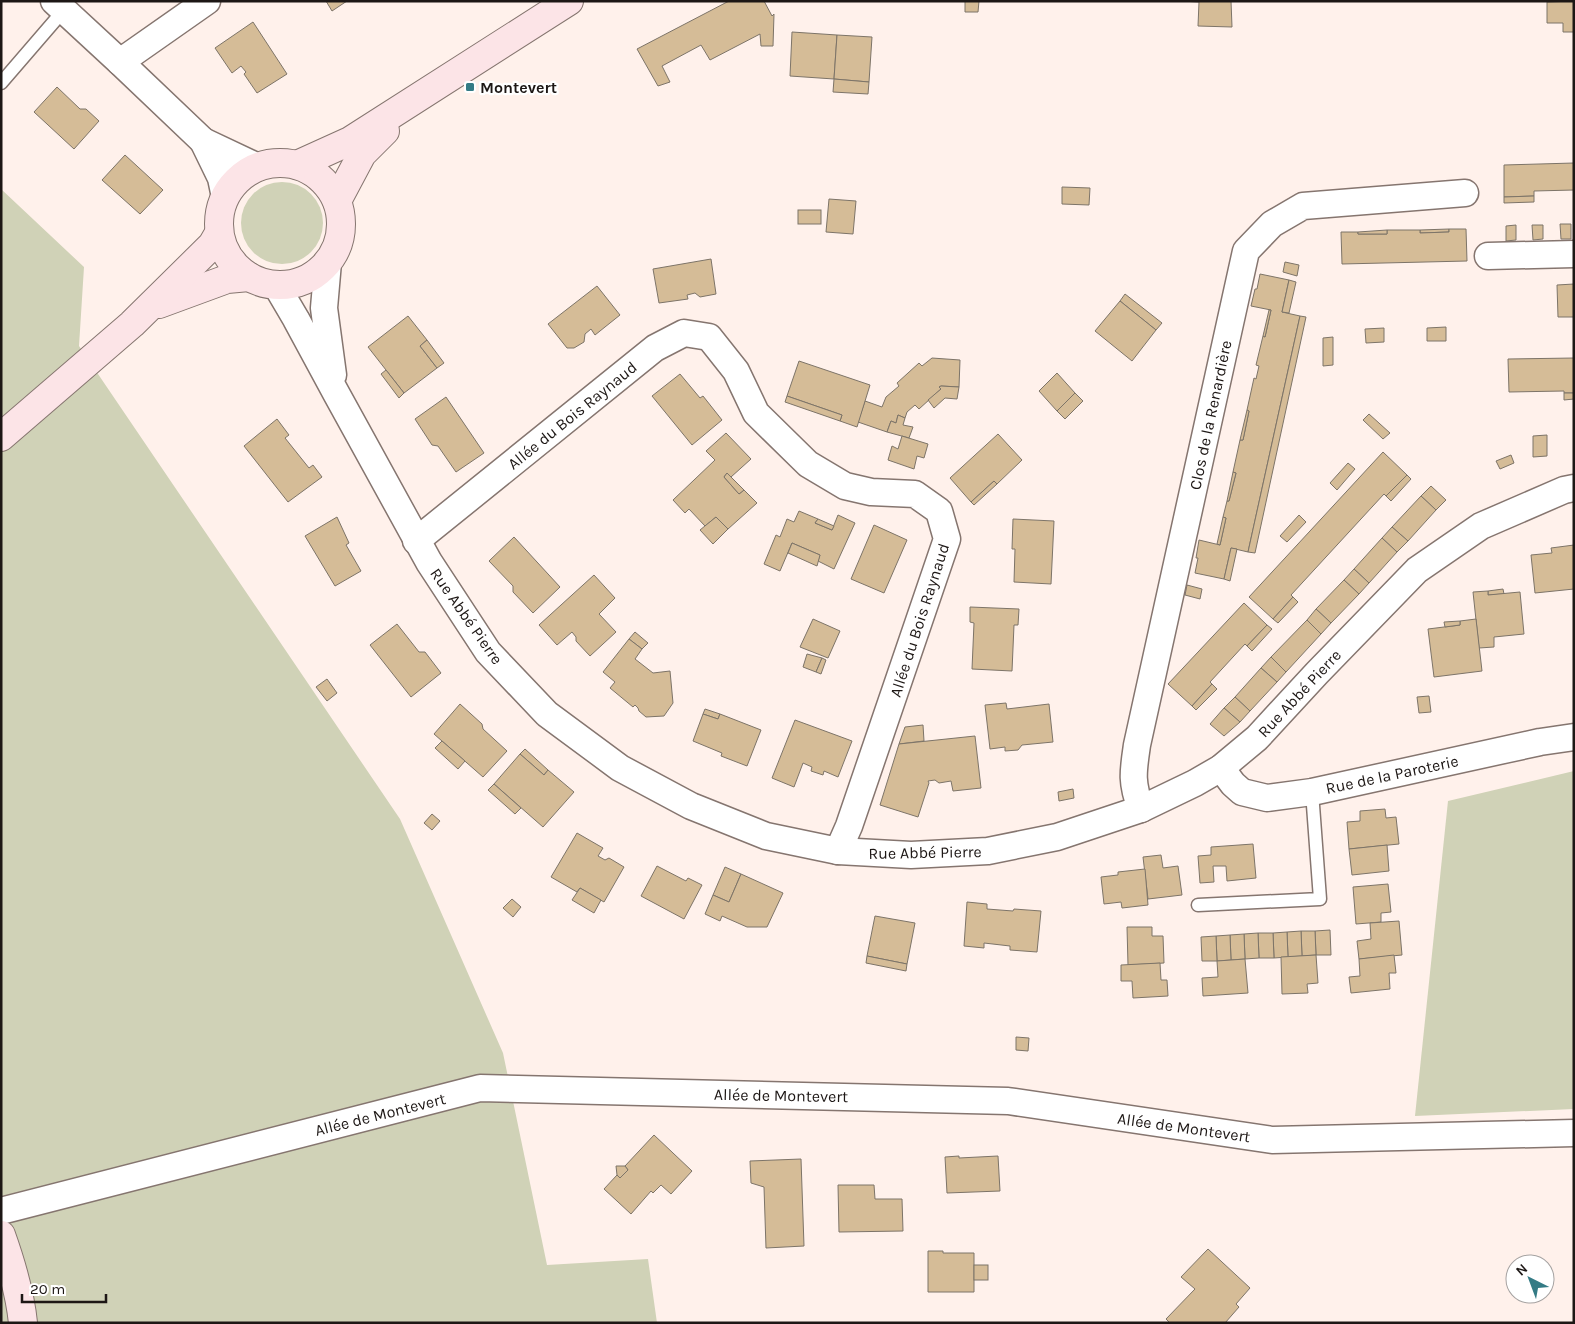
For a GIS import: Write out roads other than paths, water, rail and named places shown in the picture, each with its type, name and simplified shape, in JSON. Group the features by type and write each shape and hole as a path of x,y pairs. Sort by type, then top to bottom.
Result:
{"main road":[{"path":"297,165 350,141 569,1"},
{"path":"337,201 362,154 420,97"},
{"path":"284,163 297,165 314,173 327,185 337,201 341,216 341,232 336,248 328,262 313,275 296,283 276,285 262,283 249,277 235,266 225,251 219,234 219,215 225,197 239,179 258,167 284,163"},
{"path":"1,437 150,307 212,245 219,234"},
{"path":"150,307 228,279 249,277"},
{"path":"1,1235 21,1304 23,1323"}],"street":[{"path":"120,62 207,1"},
{"path":"59,6 203,141 258,167"},
{"path":"203,141 221,178 225,197"},
{"name":"Clos de la Renardière","path":"1141,809 1135,794 1132,776 1137,745 1246,251 1272,224 1303,206 1465,193"},
{"path":"1488,256 1574,254"},
{"name":"Rue Abbé Pierre","path":"328,262 324,308 336,393"},
{"name":"Rue Abbé Pierre","path":"276,285 429,562 488,652 547,714 620,768 691,806 766,836 838,851 911,856 988,851 1057,837 1141,809 1195,783 1221,768 1257,738 1417,570 1481,526 1564,490 1574,488"},
{"name":"Allée du Bois Raynaud","path":"416,541 655,348 684,333 709,337 736,370 756,413 808,464 845,486 871,492 915,494 939,511 948,539 849,826 838,851"},
{"name":"Rue de la Paroterie","path":"1221,768 1233,784 1242,792 1268,798 1312,792 1540,742 1574,737"},
{"name":"Allée de Montevert","path":"1,1211 480,1088 1008,1101 1272,1140 1574,1133"}],"lane":[{"path":"1,83 59,6"},
{"path":"1198,905 1320,899 1312,792"}],"place":[{"name":"Montevert","path":"470,87"}]}
